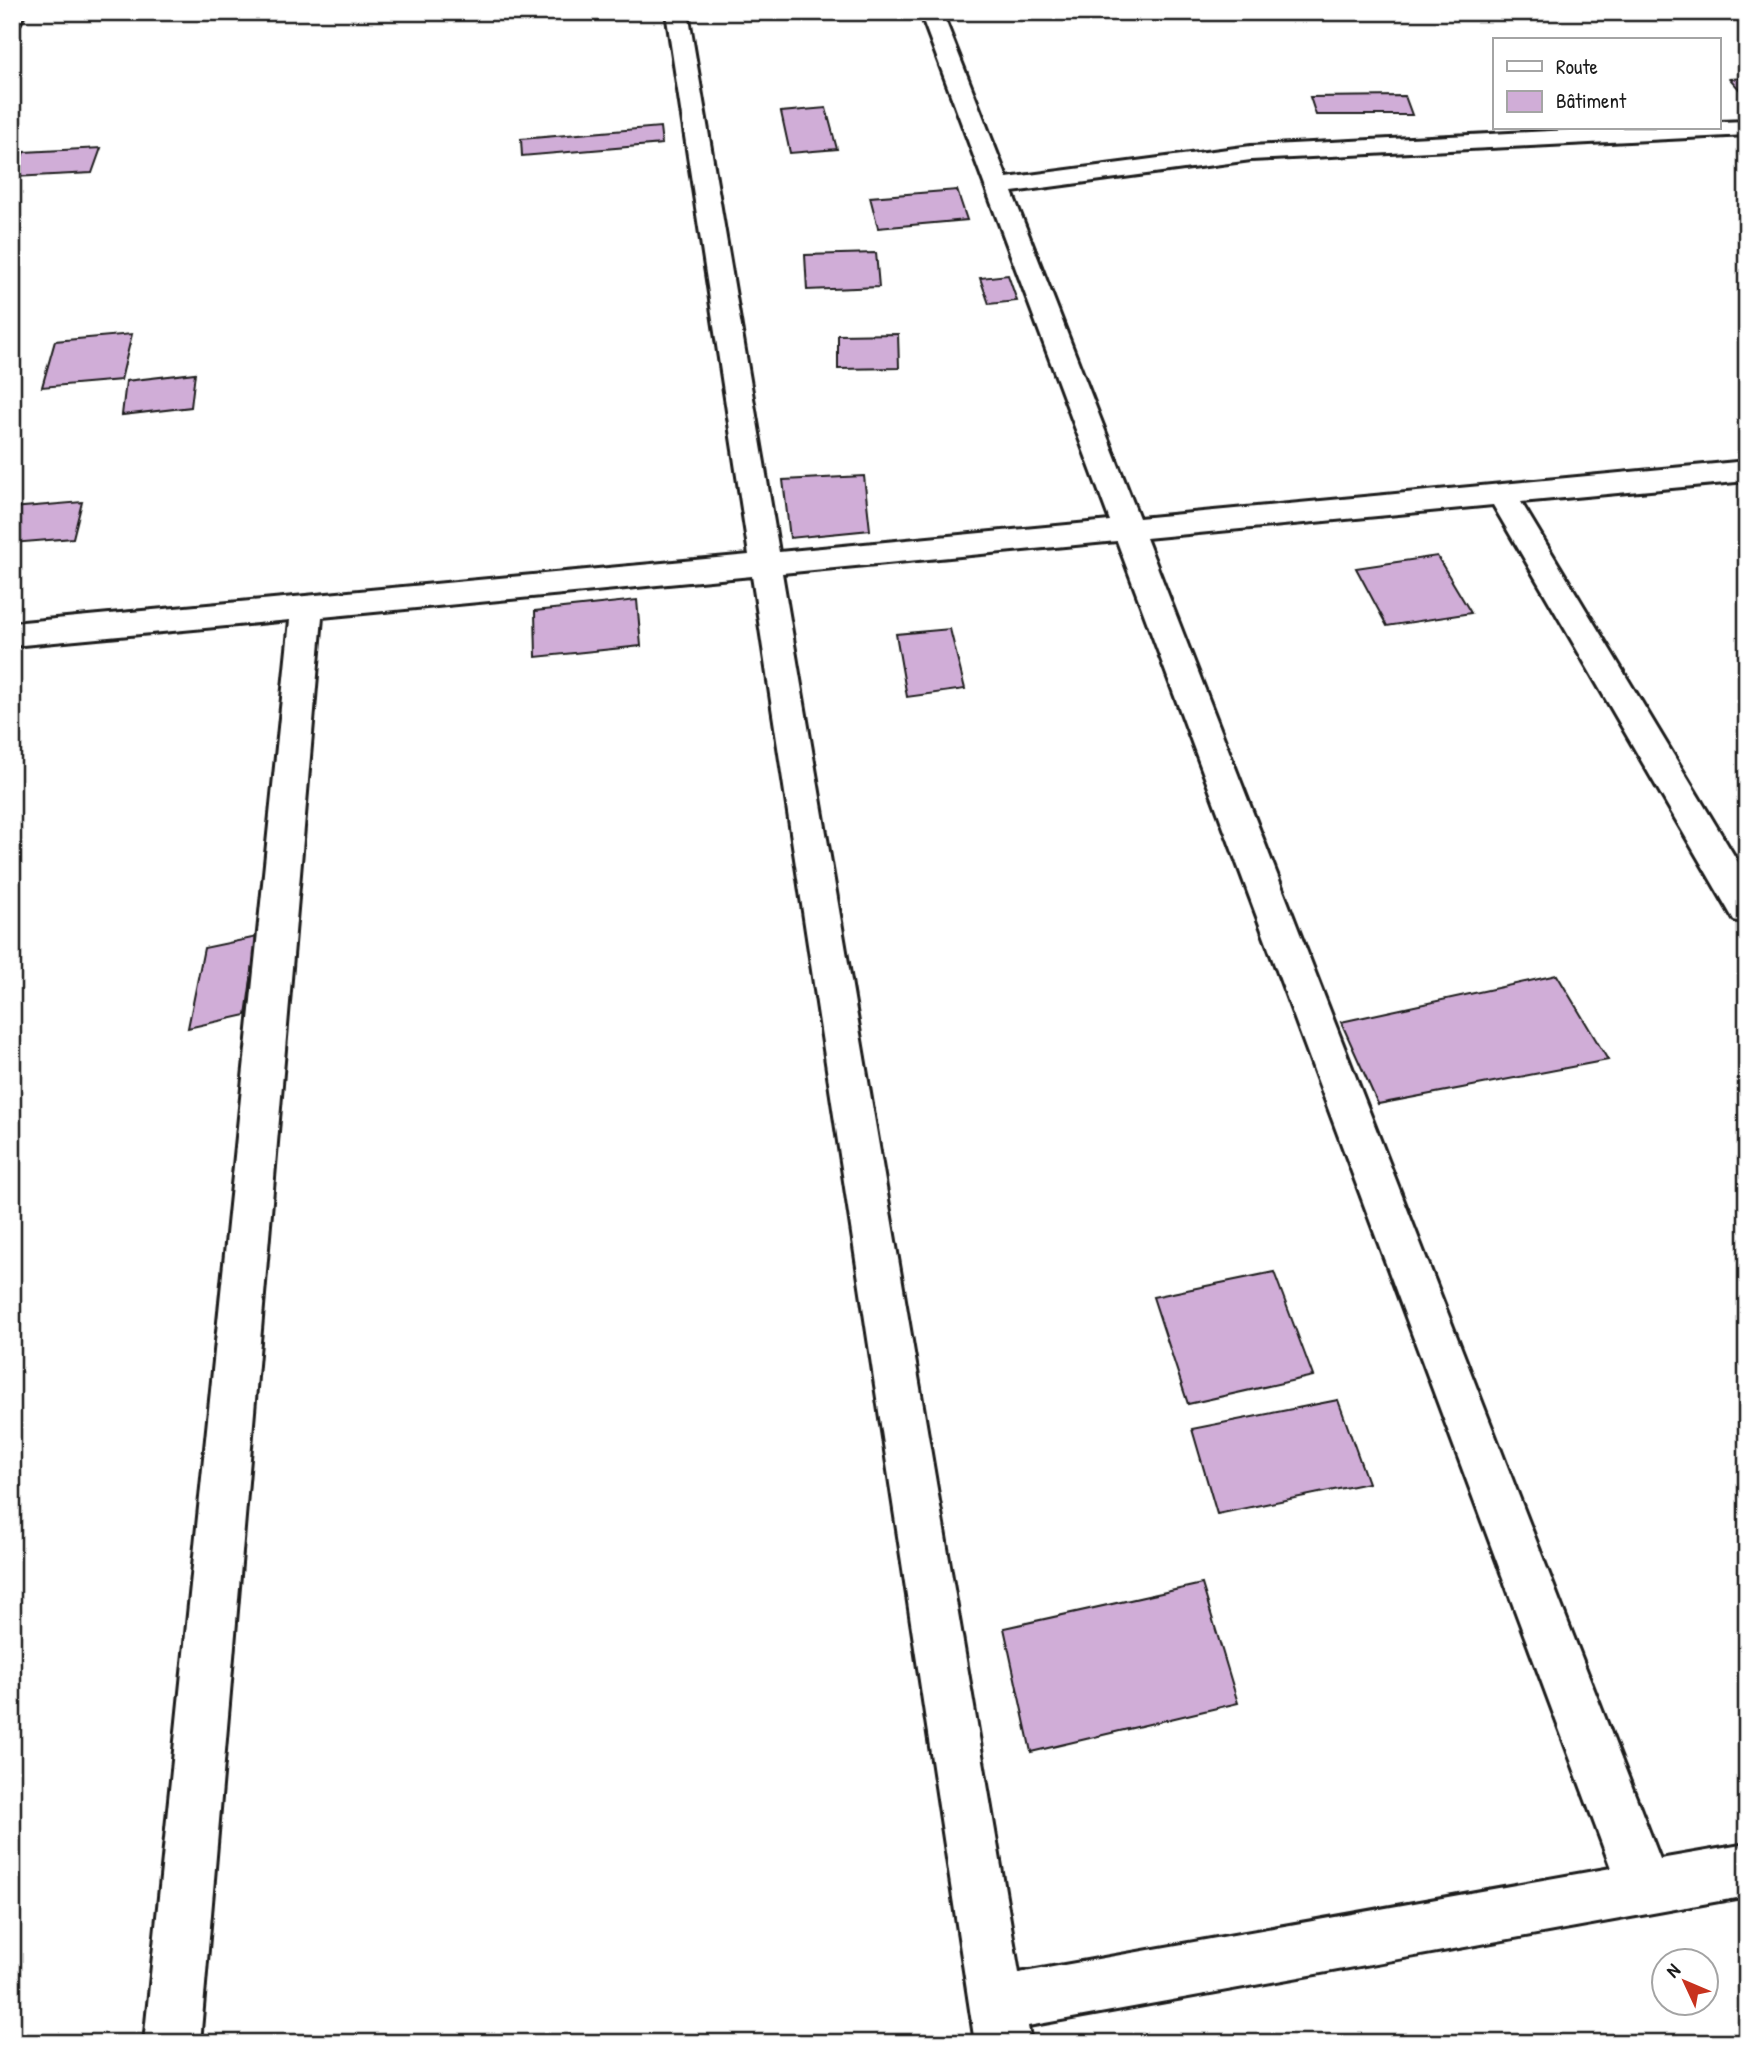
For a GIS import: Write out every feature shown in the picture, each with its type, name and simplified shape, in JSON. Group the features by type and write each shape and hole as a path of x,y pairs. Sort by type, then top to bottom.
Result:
{"street":[{"path":"12,18 15,12"},
{"path":"677,12 1000,2024 1645,1888 1747,1870"},
{"path":"931,12 1645,1888"},
{"path":"1720,129 1747,128"},
{"path":"998,187 1251,153 1707,130"},
{"path":"12,635 1747,471"},
{"path":"1501,494 1747,909"},
{"path":"172,2043 307,607"}],"building":[{"path":"1747,78 1747,98 1730,79"},
{"path":"1405,96 1412,115 1316,115 1310,97"},
{"path":"826,108 837,149 790,153 781,112"},
{"path":"660,127 662,144 522,156 521,139"},
{"path":"101,148 92,173 14,177 24,152"},
{"path":"957,190 967,220 878,228 870,197"},
{"path":"876,253 879,287 807,290 805,255"},
{"path":"1008,275 1017,301 989,304 980,278"},
{"path":"132,334 121,380 42,387 55,341"},
{"path":"898,334 899,368 838,369 838,335"},
{"path":"195,373 191,407 122,415 126,381"},
{"path":"864,476 870,530 790,538 783,480"},
{"path":"82,502 73,538 12,543 12,508"},
{"path":"1437,556 1471,613 1387,626 1356,568"},
{"path":"637,600 641,646 536,657 535,611"},
{"path":"950,629 965,689 907,697 896,634"},
{"path":"257,937 246,1015 188,1028 204,948"},
{"path":"1557,975 1608,1060 1378,1104 1341,1022"},
{"path":"1274,1272 1313,1376 1188,1404 1153,1297"},
{"path":"1338,1400 1368,1483 1217,1514 1192,1429"},
{"path":"1202,1584 1238,1703 1031,1752 1004,1628"}]}
